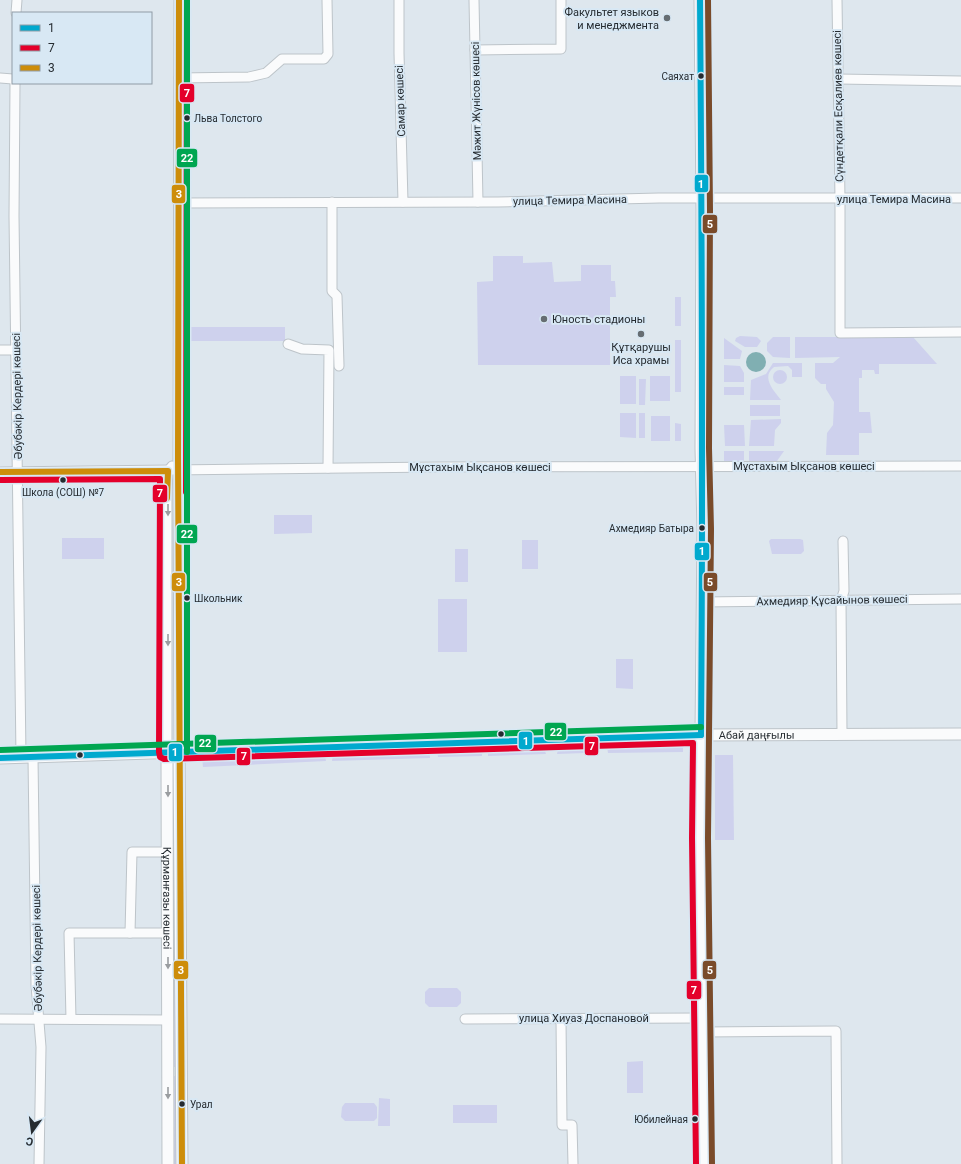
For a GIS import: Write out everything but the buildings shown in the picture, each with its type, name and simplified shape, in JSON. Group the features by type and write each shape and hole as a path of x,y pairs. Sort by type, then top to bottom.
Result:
{"main road":[{"path":"700,0 702,602 700,845 704,1164"},
{"name":"Абай даңғылы","path":"0,758 701,735 961,734"},
{"name":"Құрманғазы көшесі","path":"168,752 168,1164"},
{"name":"Құрманғазы көшесі","path":"179,752 182,1164"},
{"path":"168,933 181,933"},
{"path":"168,1071 182,1072"}],"street":[{"path":"16,12 17,0"},
{"name":"Құрманғазы көшесі","path":"179,0 179,752"},
{"path":"179,78 248,77 266,73 282,59 324,59 328,54 327,0"},
{"name":"Самар көшесі","path":"400,0 399,59 403,202"},
{"name":"Мәжит Жүнісов көшесі","path":"474,0 478,202"},
{"path":"475,50 561,49 561,0"},
{"name":"Сүндетқали Есқалиев көшесі","path":"838,0 840,333 961,332"},
{"path":"0,78 12,79"},
{"path":"838,79 961,81"},
{"name":"Әбубәкір Кердері көшесі","path":"15,84 16,350 21,757"},
{"name":"улица Темира Масина","path":"179,203 478,202 659,198 961,198"},
{"path":"332,202 332,291 337,296 339,366"},
{"path":"288,344 302,349 330,350 328,468"},
{"path":"0,350 16,350"},
{"path":"168,752 168,471 178,459"},
{"name":"Мұстахым Ықсанов көшесі","path":"0,472 328,468 961,466"},
{"path":"842,734 841,600 844,591 843,541"},
{"name":"Ахмедияр Құсайынов көшесі","path":"702,602 961,599"},
{"name":"Әбубәкір Кердері көшесі","path":"33,756 36,985 41,1047 38,1164"},
{"path":"130,933 132,852 168,852"},
{"path":"71,1019 69,933 168,933"},
{"path":"0,1019 39,1018 168,1020"},
{"name":"улица Хиуаз Доспановой","path":"465,1019 702,1018"},
{"path":"561,1019 562,1125 572,1125 574,1164"},
{"path":"702,1032 836,1031 838,1164"}],"shaded area":[{"path":"493,256 523,256 523,263 552,262 554,282 581,281 581,265 611,265 611,281 615,281 616,297 610,297 610,365 478,365 477,282 493,281"},
{"path":"675,297 681,297 681,326 675,326"},
{"path":"185,327 285,327 285,341 185,341"},
{"path":"740,336 757,337 761,341 757,347 745,347 735,341 736,338"},
{"path":"773,337 790,337 790,358 773,357 767,351 767,343"},
{"path":"795,337 913,337 937,364 879,364 879,374 875,374 874,370 862,370 862,378 859,378 859,412 870,412 872,433 859,433 859,455 826,455 827,433 833,425 834,402 826,389 826,384 821,384 815,378 815,363 833,363 840,357 795,358"},
{"path":"724,338 742,351 740,359 724,359"},
{"path":"675,340 681,340 681,392 675,392"},
{"path":"756,352 763,355 766,362 763,369 756,372 749,369 746,362 749,355"},
{"path":"773,363 802,363 802,377 792,377 792,370 788,366 774,367 768,375 768,379 772,388 781,400 750,400 751,380 766,374"},
{"path":"724,365 740,366 744,373 744,382 724,382"},
{"path":"780,370 785,372 787,377 785,382 780,384 775,382 773,377 775,372"},
{"path":"620,376 636,376 636,404 620,404"},
{"path":"650,376 670,376 670,401 650,401"},
{"path":"639,379 646,379 645,405 639,405"},
{"path":"724,387 744,387 744,395 724,395"},
{"path":"750,405 780,405 780,416 750,416"},
{"path":"620,413 636,413 636,438 620,437"},
{"path":"639,413 645,413 645,438 639,438"},
{"path":"651,416 670,416 670,441 651,441"},
{"path":"781,419 781,423 775,430 774,446 749,446 751,420"},
{"path":"675,423 681,424 681,441 675,441"},
{"path":"724,425 744,425 745,446 725,446"},
{"path":"724,451 744,451 744,461 724,461"},
{"path":"749,451 784,451 777,461 749,461"},
{"path":"274,515 312,515 312,533 274,534"},
{"path":"62,538 104,538 104,559 62,559"},
{"path":"771,539 803,540 804,551 801,554 772,554 769,541"},
{"path":"522,540 538,540 538,569 522,569"},
{"path":"455,549 468,549 468,582 455,582"},
{"path":"438,599 467,599 467,652 438,652"},
{"path":"616,659 633,659 633,689 616,688"},
{"path":"683,743 683,752 608,753 607,746 610,744"},
{"path":"559,745 572,745 582,748 585,753 557,754"},
{"path":"482,746 482,756 438,757 437,751 440,748"},
{"path":"541,746 544,748 546,754 488,756 488,748 490,747"},
{"path":"429,747 430,758 332,761 333,752"},
{"path":"324,752 326,761 203,767 202,756"},
{"path":"715,755 733,755 734,840 715,840"},
{"path":"171,781 175,781 176,928 172,928"},
{"path":"172,939 177,939 177,1067 172,1067"},
{"path":"429,988 457,988 461,992 461,1003 457,1007 429,1007 425,1003 425,992"},
{"path":"643,1061 643,1093 627,1093 627,1062"},
{"path":"172,1076 178,1076 179,1164 173,1164"},
{"path":"379,1098 390,1099 390,1126 378,1126"},
{"path":"345,1103 374,1103 377,1107 377,1118 374,1121 345,1121 341,1117 342,1107"},
{"path":"453,1105 497,1105 497,1123 453,1123"}],"transit line":[{"name":"3","path":"179,0 178,459 182,1164"},
{"name":"7","path":"186,492 187,0"},
{"name":"22","path":"187,0 187,752"},
{"name":"1","path":"700,0 702,368 701,735"},
{"name":"5","path":"708,0 710,210 709,448 711,529 708,838 712,1164"},
{"name":"3","path":"0,472 168,471 167,498"},
{"name":"7","path":"0,480 160,479 159,752 160,757 164,759 693,743 692,838 696,1164"},
{"name":"22","path":"0,750 701,727"},
{"name":"1","path":"0,758 701,735"}],"place":[{"name":"Факультет языков и менеджмента","path":"667,18"},
{"name":"Саяхат","path":"701,76"},
{"name":"Льва Толстого","path":"187,118"},
{"name":"Юность стадионы","path":"544,319"},
{"name":"Құтқарушы Иса храмы","path":"641,334"},
{"name":"Школа (СОШ) №7","path":"63,480"},
{"name":"Ахмедияр Батыра","path":"702,528"},
{"name":"Школьник","path":"187,598"},
{"name":"Урал","path":"182,1104"},
{"name":"Юбилейная","path":"695,1119"}]}
